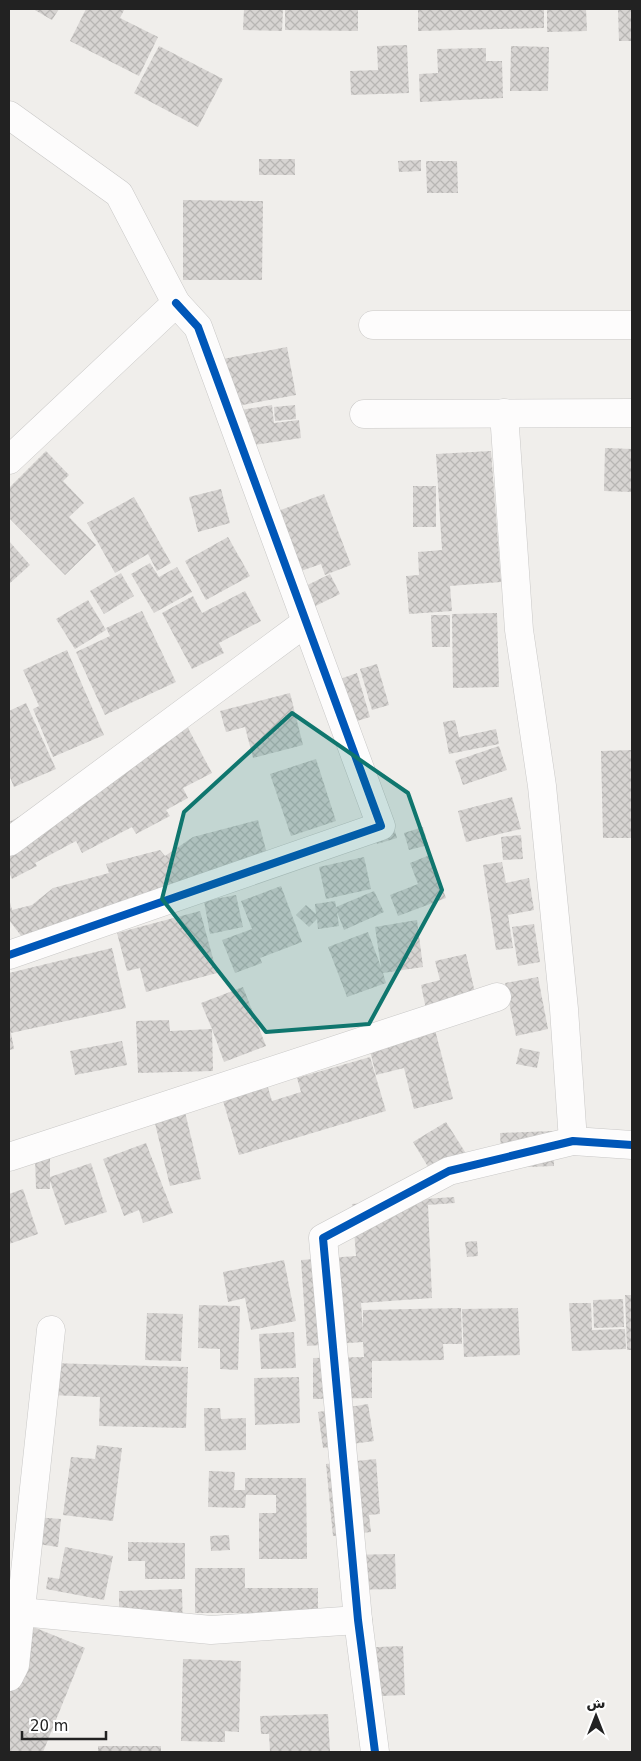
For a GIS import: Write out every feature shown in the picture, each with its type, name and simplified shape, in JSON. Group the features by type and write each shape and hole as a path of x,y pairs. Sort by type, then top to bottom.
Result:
{"street":[{"path":"9,115 119,194 176,303 198,327 381,826 9,954"},
{"path":"9,460 176,303"},
{"path":"373,324 632,325"},
{"path":"504,413 519,630 542,786 564,1008 573,1140"},
{"path":"364,414 632,413"},
{"path":"9,842 305,623"},
{"path":"9,1157 497,996"},
{"path":"376,1752 358,1620 323,1238 449,1170 573,1140 632,1144"},
{"path":"9,1677 15,1665 51,1330"},
{"path":"21,1612 211,1630 358,1620"}],"highlighted area":[{"path":"292,713 408,793 442,890 369,1024 266,1032 162,899 184,812"}],"building":[{"path":"33,9 59,9 52,20"},
{"path":"86,9 124,10 120,18 158,37 139,76 70,41"},
{"path":"244,9 283,9 282,31 243,30"},
{"path":"285,9 358,9 358,31 285,30"},
{"path":"418,9 544,9 544,28 418,31"},
{"path":"547,9 586,9 587,31 547,32"},
{"path":"618,10 632,10 632,41 619,41"},
{"path":"407,45 409,93 351,95 350,71 378,70 377,46"},
{"path":"159,46 223,79 198,127 134,93"},
{"path":"511,46 549,47 548,91 510,91"},
{"path":"486,48 486,61 502,61 503,98 420,102 419,74 438,73 437,49"},
{"path":"259,159 295,159 295,175 259,175"},
{"path":"421,160 421,171 399,172 398,161"},
{"path":"426,161 457,161 458,193 427,193"},
{"path":"183,200 263,201 262,280 183,280"},
{"path":"287,347 296,395 221,409 212,361"},
{"path":"272,405 274,423 299,420 301,438 228,449 223,413"},
{"path":"295,405 296,419 275,421 274,407"},
{"path":"605,448 632,449 632,492 604,491"},
{"path":"46,451 69,475 63,481 84,503 69,517 96,545 65,575 9,518 9,488"},
{"path":"491,451 501,582 450,586 452,611 409,614 406,576 419,575 418,552 442,550 436,454"},
{"path":"413,486 436,486 436,527 413,527"},
{"path":"221,489 230,523 198,532 189,497"},
{"path":"324,494 351,565 325,575 321,564 298,572 259,518"},
{"path":"134,497 171,563 157,571 148,554 115,573 87,523"},
{"path":"228,537 250,576 206,600 185,561"},
{"path":"9,541 30,565 9,584"},
{"path":"150,563 159,577 177,567 192,592 154,613 131,574"},
{"path":"121,573 134,596 104,614 90,591"},
{"path":"330,574 340,594 295,616 285,596"},
{"path":"245,591 261,621 219,643 224,653 192,669 162,613 193,596 202,613"},
{"path":"88,600 106,630 75,649 56,619"},
{"path":"142,611 176,682 105,715 76,652 110,636 106,628"},
{"path":"497,613 499,687 453,688 452,614"},
{"path":"431,615 450,615 450,647 432,647"},
{"path":"67,650 104,735 53,757 33,709 39,706 23,670"},
{"path":"377,664 389,705 372,710 360,669"},
{"path":"357,673 370,717 334,728 340,679"},
{"path":"290,693 303,745 253,758 245,727 226,732 220,711"},
{"path":"26,703 56,769 14,787 9,775 9,711"},
{"path":"455,720 459,737 496,729 499,744 449,754 443,722"},
{"path":"188,728 212,773 183,788 188,798 166,810 170,816 136,834 132,827 82,853 76,841 35,863 37,866 12,879 9,872 9,822"},
{"path":"499,746 507,770 463,785 455,761"},
{"path":"632,750 632,838 603,838 601,751"},
{"path":"316,759 336,821 291,836 270,774"},
{"path":"512,797 521,829 466,842 458,811"},
{"path":"258,820 270,865 22,937 9,920 9,898 12,910 32,905 53,888 109,873 106,864 160,850 165,856 193,837"},
{"path":"392,822 397,838 377,844 372,828"},
{"path":"423,827 428,845 409,850 404,833"},
{"path":"521,835 523,859 503,860 501,837"},
{"path":"430,855 446,898 398,916 390,895 418,884 410,863"},
{"path":"364,857 371,889 326,899 319,867"},
{"path":"502,862 506,883 529,878 534,910 508,915 513,948 496,950 483,865"},
{"path":"281,886 302,942 260,958 262,963 235,973 222,940 252,929 241,901"},
{"path":"374,891 384,912 344,930 337,912 339,926 318,929 317,919 309,927 296,915 306,905 316,914 315,904 335,901 336,907"},
{"path":"236,895 243,927 210,934 204,901"},
{"path":"200,911 217,973 146,992 140,968 127,971 117,933"},
{"path":"417,920 423,967 383,973 386,983 347,997 328,947 368,932 381,967 375,927"},
{"path":"534,924 540,962 518,966 512,927"},
{"path":"112,948 126,1008 11,1033 14,1049 9,1050 9,973"},
{"path":"466,954 476,997 426,1009 421,985 440,980 435,961"},
{"path":"538,977 548,1029 516,1036 505,983"},
{"path":"243,987 266,1046 224,1062 201,1003"},
{"path":"169,1020 170,1031 212,1029 213,1071 138,1073 136,1021"},
{"path":"434,1026 453,1099 414,1109 404,1068 376,1075 368,1043"},
{"path":"122,1041 127,1065 75,1075 70,1051"},
{"path":"520,1048 540,1052 537,1068 516,1064"},
{"path":"370,1057 386,1111 239,1155 221,1094 266,1081 272,1101 301,1092 297,1078"},
{"path":"185,1112 201,1179 170,1186 154,1119"},
{"path":"446,1122 467,1155 433,1175 413,1142"},
{"path":"553,1131 554,1166 502,1168 500,1133"},
{"path":"146,1143 173,1213 143,1223 139,1210 124,1216 103,1159"},
{"path":"35,1157 50,1157 50,1177 91,1163 107,1212 65,1225 50,1181 50,1189 36,1189"},
{"path":"23,1189 38,1234 9,1244 9,1194"},
{"path":"454,1197 455,1203 428,1205 432,1298 361,1303 363,1331 363,1310 461,1308 462,1344 443,1344 444,1360 372,1361 372,1398 313,1399 313,1358 364,1357 363,1342 307,1346 301,1260 356,1256 352,1204"},
{"path":"477,1241 478,1256 467,1257 465,1242"},
{"path":"284,1260 296,1321 251,1330 245,1298 228,1302 223,1272"},
{"path":"625,1295 632,1295 632,1350 627,1350"},
{"path":"623,1299 624,1327 594,1328 593,1300"},
{"path":"569,1303 591,1303 592,1330 625,1329 626,1349 572,1351"},
{"path":"199,1305 240,1306 238,1370 220,1369 220,1349 198,1348"},
{"path":"518,1308 520,1355 464,1357 462,1309"},
{"path":"147,1313 183,1314 181,1361 145,1360"},
{"path":"294,1332 296,1368 261,1369 259,1334"},
{"path":"50,1363 188,1367 186,1428 99,1426 100,1397 49,1395"},
{"path":"299,1377 300,1423 255,1425 254,1378"},
{"path":"368,1404 374,1441 323,1448 318,1412"},
{"path":"204,1408 220,1408 221,1419 246,1418 246,1450 205,1451"},
{"path":"97,1445 122,1448 113,1521 63,1515 71,1457 95,1459"},
{"path":"376,1459 380,1514 369,1515 371,1532 333,1536 326,1464"},
{"path":"209,1471 235,1472 234,1490 245,1490 245,1478 306,1478 307,1559 259,1559 259,1513 276,1513 276,1495 246,1495 245,1508 208,1507"},
{"path":"34,1517 61,1519 58,1547 31,1543"},
{"path":"229,1535 230,1550 211,1551 210,1536"},
{"path":"128,1542 185,1543 185,1579 145,1579 145,1561 128,1561"},
{"path":"65,1547 113,1556 104,1600 46,1589 48,1577 59,1579"},
{"path":"395,1554 396,1589 347,1590 347,1555"},
{"path":"195,1568 245,1568 245,1588 318,1588 318,1631 261,1631 261,1613 195,1613"},
{"path":"182,1589 183,1634 130,1635 129,1608 119,1608 119,1591"},
{"path":"26,1624 85,1648 43,1752 9,1752 9,1668"},
{"path":"403,1646 405,1695 357,1697 355,1648"},
{"path":"183,1659 241,1661 239,1732 225,1731 225,1742 181,1741"},
{"path":"328,1714 330,1752 270,1752 269,1734 261,1734 260,1716"},
{"path":"98,1746 161,1746 161,1752 98,1752"}],"cycle path":[{"path":"9,955 381,826 198,327 176,303"},
{"path":"375,1752 358,1620 323,1238 449,1171 573,1141 632,1145"}]}
